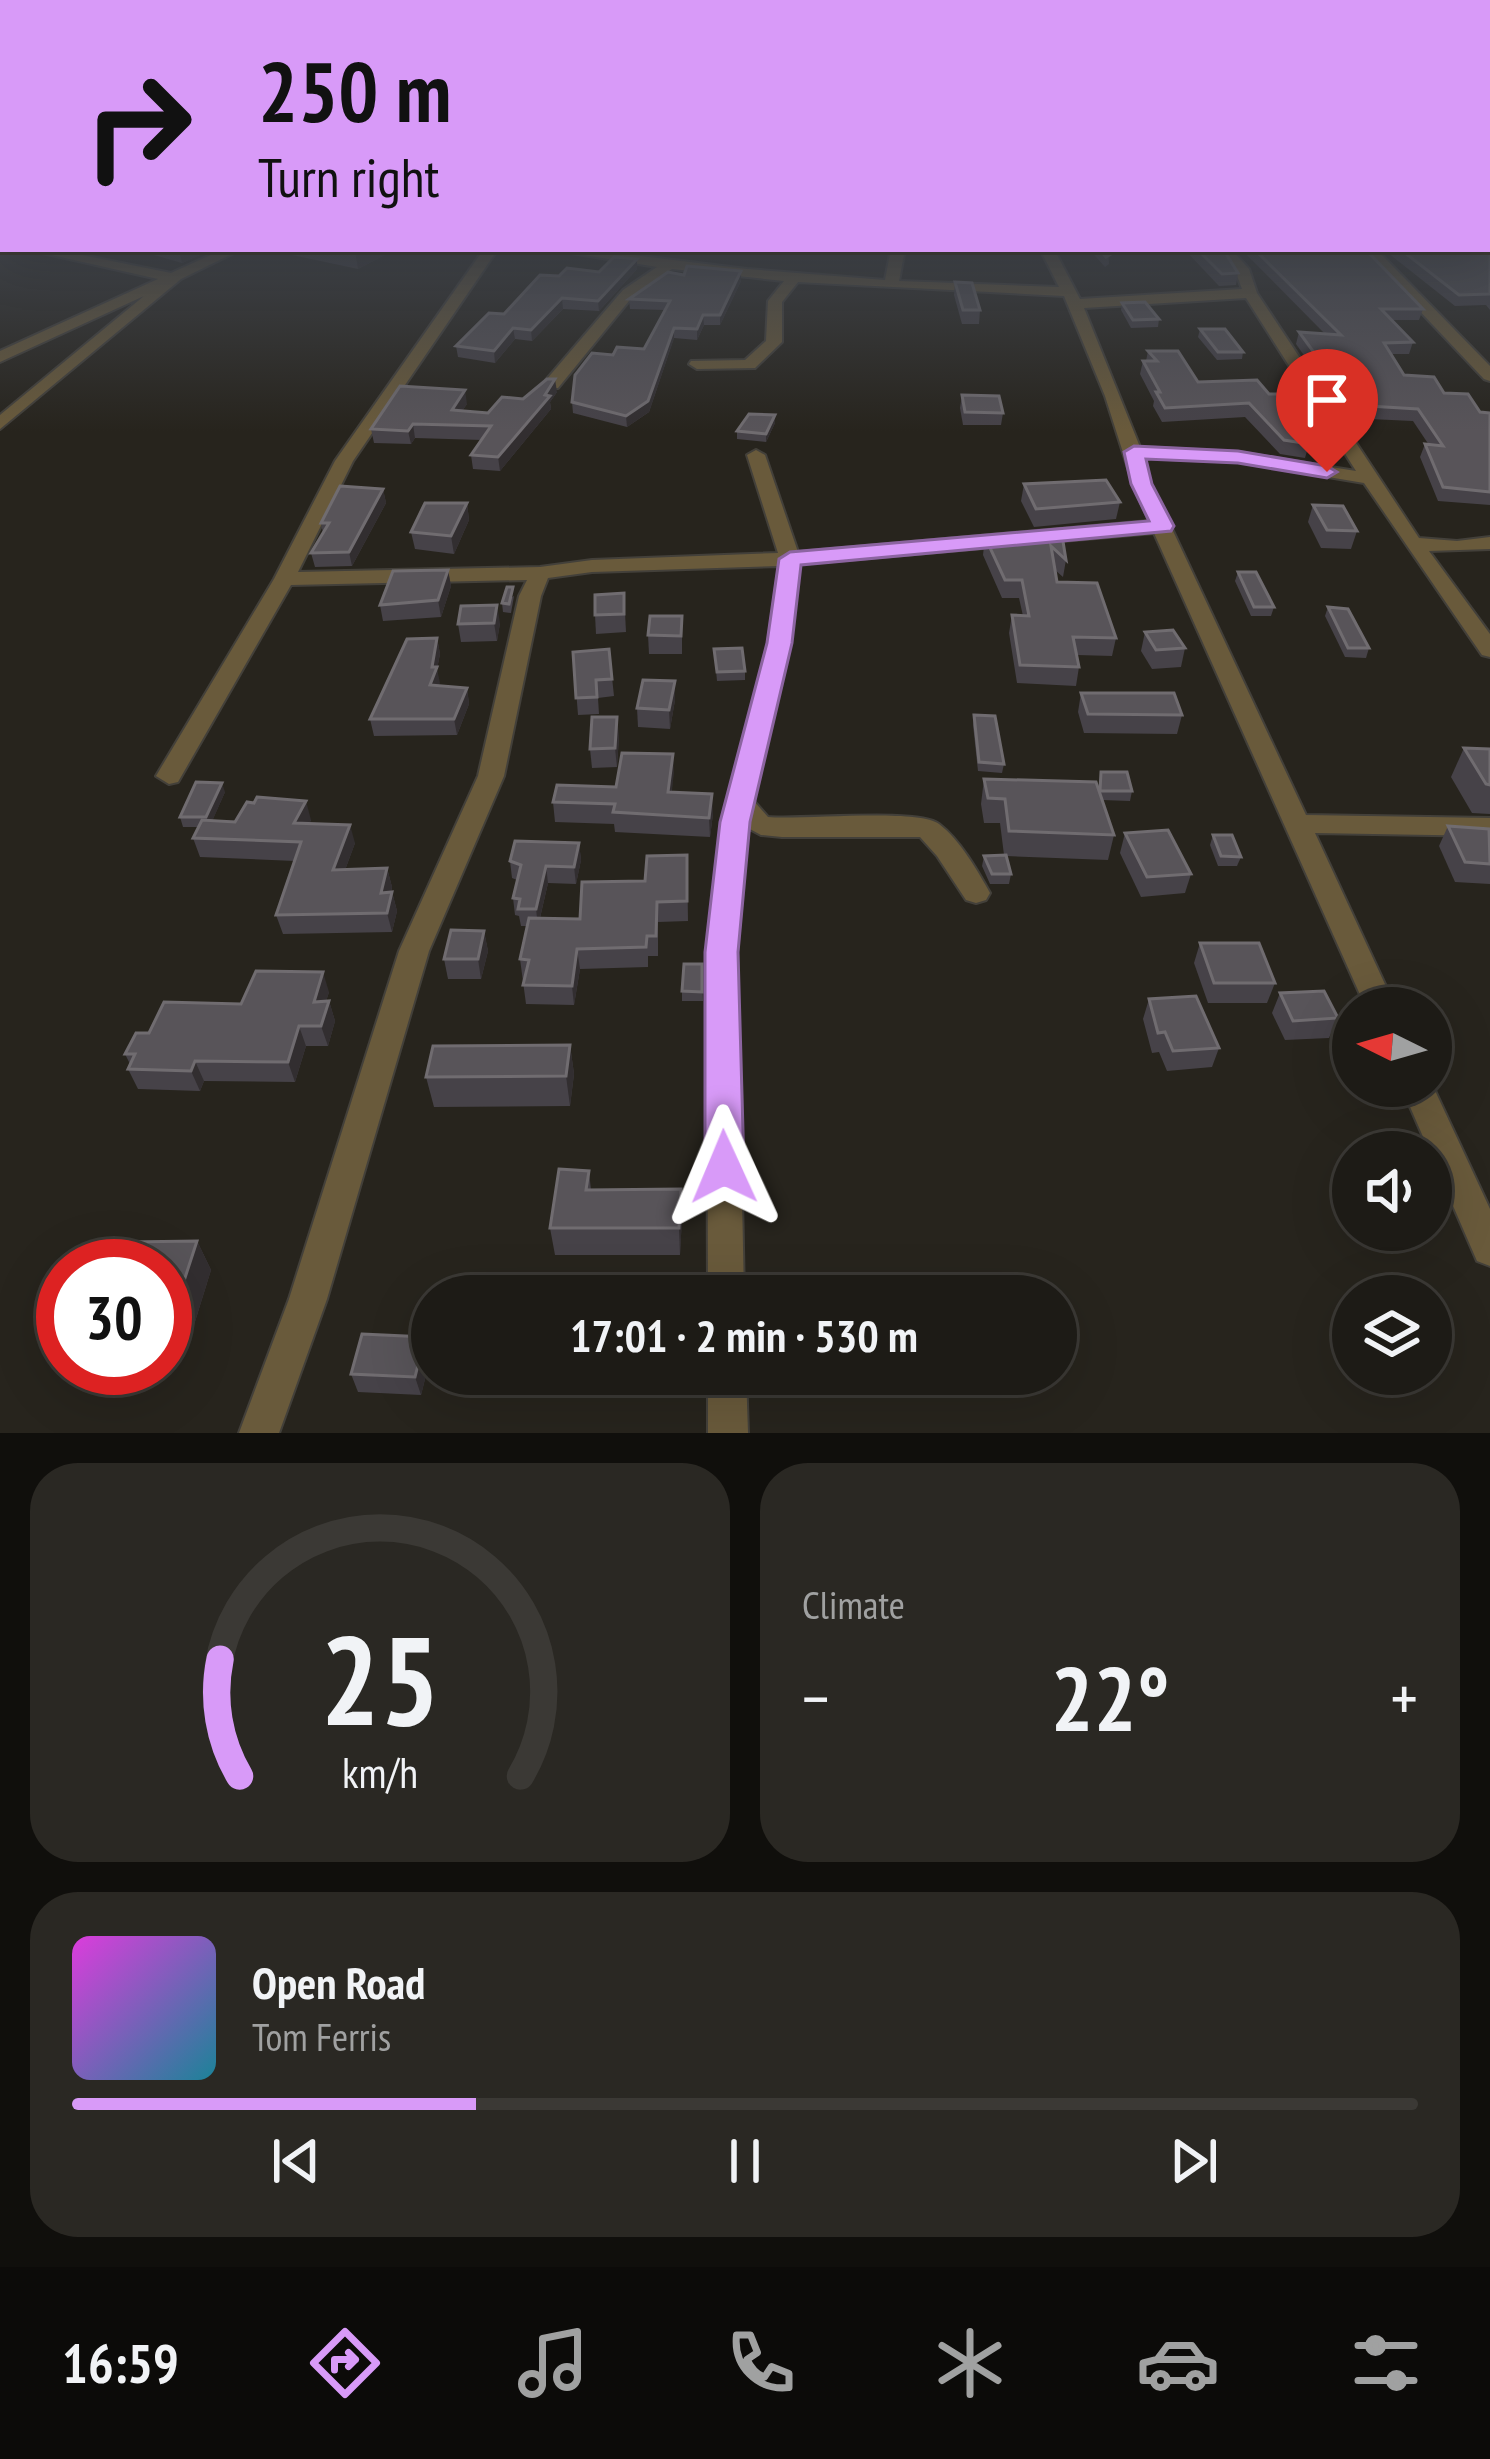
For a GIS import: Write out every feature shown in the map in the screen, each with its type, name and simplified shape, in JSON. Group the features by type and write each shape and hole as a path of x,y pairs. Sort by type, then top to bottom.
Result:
{"street":[{"path":"0,357 131,298"},
{"path":"0,424 151,298"},
{"path":"170,776 284,579 344,461 457,298"},
{"path":"551,384 623,298"},
{"path":"698,364 749,364 774,342 778,298"},
{"path":"1076,298 1071,298 1134,452 1142,484 1371,987"},
{"path":"1253,298 1413,544 1490,650"},
{"path":"1412,298 1452,330 1490,376"},
{"path":"1134,452 1238,457 1371,479"},
{"path":"726,1275 722,952 740,802 779,643 790,559 756,455"},
{"path":"284,579 540,573 592,566 790,559 1163,526"},
{"path":"1413,544 1490,543"},
{"path":"259,1433 308,1299 414,951 491,776 530,596 540,573"},
{"path":"740,802 761,826 807,831 888,824 927,828 976,893"},
{"path":"1296,824 1490,827"},
{"path":"1426,1107 1490,1249"},
{"path":"727,1395 728,1433"}],"building":[{"path":"519,298 601,298 562,298 531,330 513,328 494,351 456,346 489,313 504,314"},
{"path":"728,298 720,315 703,315 697,329 674,328 648,401 626,416 572,402 575,375 592,353 613,355 617,347 644,349 670,301 629,299"},
{"path":"960,298 976,298 980,310 963,310"},
{"path":"1303,298 1412,298 1423,309 1381,309 1413,342 1384,343 1404,375 1434,377 1444,393 1468,394 1480,412 1490,413 1490,492 1443,487 1425,444 1443,446 1418,409 1352,405 1299,332 1341,335"},
{"path":"1145,302 1159,319 1133,320 1122,303"},
{"path":"1200,329 1225,329 1243,352 1218,352"},
{"path":"1148,351 1178,351 1198,382 1257,380 1269,394 1289,394 1318,424 1295,426 1309,444 1284,440 1249,403 1165,408 1143,361 1157,361"},
{"path":"547,379 555,379 545,395 550,396 498,457 471,455 491,426 413,424 408,431 371,429 400,386 465,390 452,410 488,413 502,397 523,399"},
{"path":"962,395 999,396 1003,413 965,412"},
{"path":"749,414 775,415 766,434 737,431"},
{"path":"1106,480 1120,502 1036,509 1024,484"},
{"path":"340,486 383,489 349,552 311,553 329,523 321,523"},
{"path":"425,503 467,503 451,536 411,532"},
{"path":"1313,505 1343,506 1357,531 1327,530"},
{"path":"1061,529 1066,560 1051,546 1057,582 1097,583 1116,638 1073,637 1079,667 1020,665 1012,615 1029,616 1022,580 1005,580 985,537"},
{"path":"448,570 438,600 380,605 393,571"},
{"path":"1238,572 1256,572 1274,607 1254,607"},
{"path":"507,587 513,587 509,604 502,603"},
{"path":"624,593 624,614 595,615 595,595"},
{"path":"497,605 494,623 458,624 461,606"},
{"path":"1328,607 1348,609 1369,648 1348,648"},
{"path":"650,616 682,616 681,636 648,635"},
{"path":"1173,630 1185,648 1156,650 1145,632"},
{"path":"437,638 432,667 437,667 430,685 467,688 454,719 370,719 407,639"},
{"path":"742,648 745,671 717,672 714,649"},
{"path":"609,649 612,679 596,680 597,697 576,698 573,652"},
{"path":"643,680 675,681 669,710 637,708"},
{"path":"1081,693 1174,693 1182,715 1088,714"},
{"path":"974,715 995,716 1004,764 979,762"},
{"path":"592,717 617,717 615,748 590,749"},
{"path":"1464,748 1490,749 1490,785 1486,784"},
{"path":"622,753 673,754 668,792 712,794 709,818 613,812 615,804 553,802 557,785 616,787"},
{"path":"1101,772 1127,772 1132,791 1100,791"},
{"path":"984,779 1096,782 1114,835 1009,831 1005,799 988,798"},
{"path":"196,782 222,783 206,817 180,817"},
{"path":"257,797 306,801 294,823 350,825 333,870 387,868 381,893 392,892 387,913 276,915 301,842 193,838 202,820 235,822 247,802 254,803"},
{"path":"1448,826 1489,829 1490,864 1465,862"},
{"path":"1168,830 1191,874 1147,877 1125,833"},
{"path":"1213,835 1232,835 1241,857 1221,856"},
{"path":"515,841 579,843 574,867 546,866 536,909 518,909 520,899 513,898 521,865 510,861"},
{"path":"687,855 687,901 657,902 656,936 647,936 646,947 577,949 572,986 523,985 529,960 520,959 529,918 580,919 582,882 645,881 647,856"},
{"path":"1006,855 1011,874 992,874 984,856"},
{"path":"451,930 484,931 478,959 444,959"},
{"path":"1200,943 1259,943 1275,983 1214,983"},
{"path":"684,964 702,964 702,992 682,991"},
{"path":"256,971 323,972 314,1002 329,1001 321,1026 299,1026 288,1062 195,1061 191,1071 128,1069 135,1054 125,1054 136,1033 149,1033 164,1002 241,1004"},
{"path":"1324,991 1332,1018 1293,1021 1280,993"},
{"path":"1196,996 1219,1048 1173,1051 1165,1032 1158,1033 1149,999"},
{"path":"570,1045 566,1076 426,1077 433,1046"},
{"path":"559,1169 589,1171 586,1190 681,1189 679,1228 550,1228"},
{"path":"362,1334 411,1336 411,1377 351,1374"}],"route":[{"path":"724,1167 722,952 735,822 779,643 790,559 1163,526 1142,484 1134,452 1238,457 1327,472"}]}
